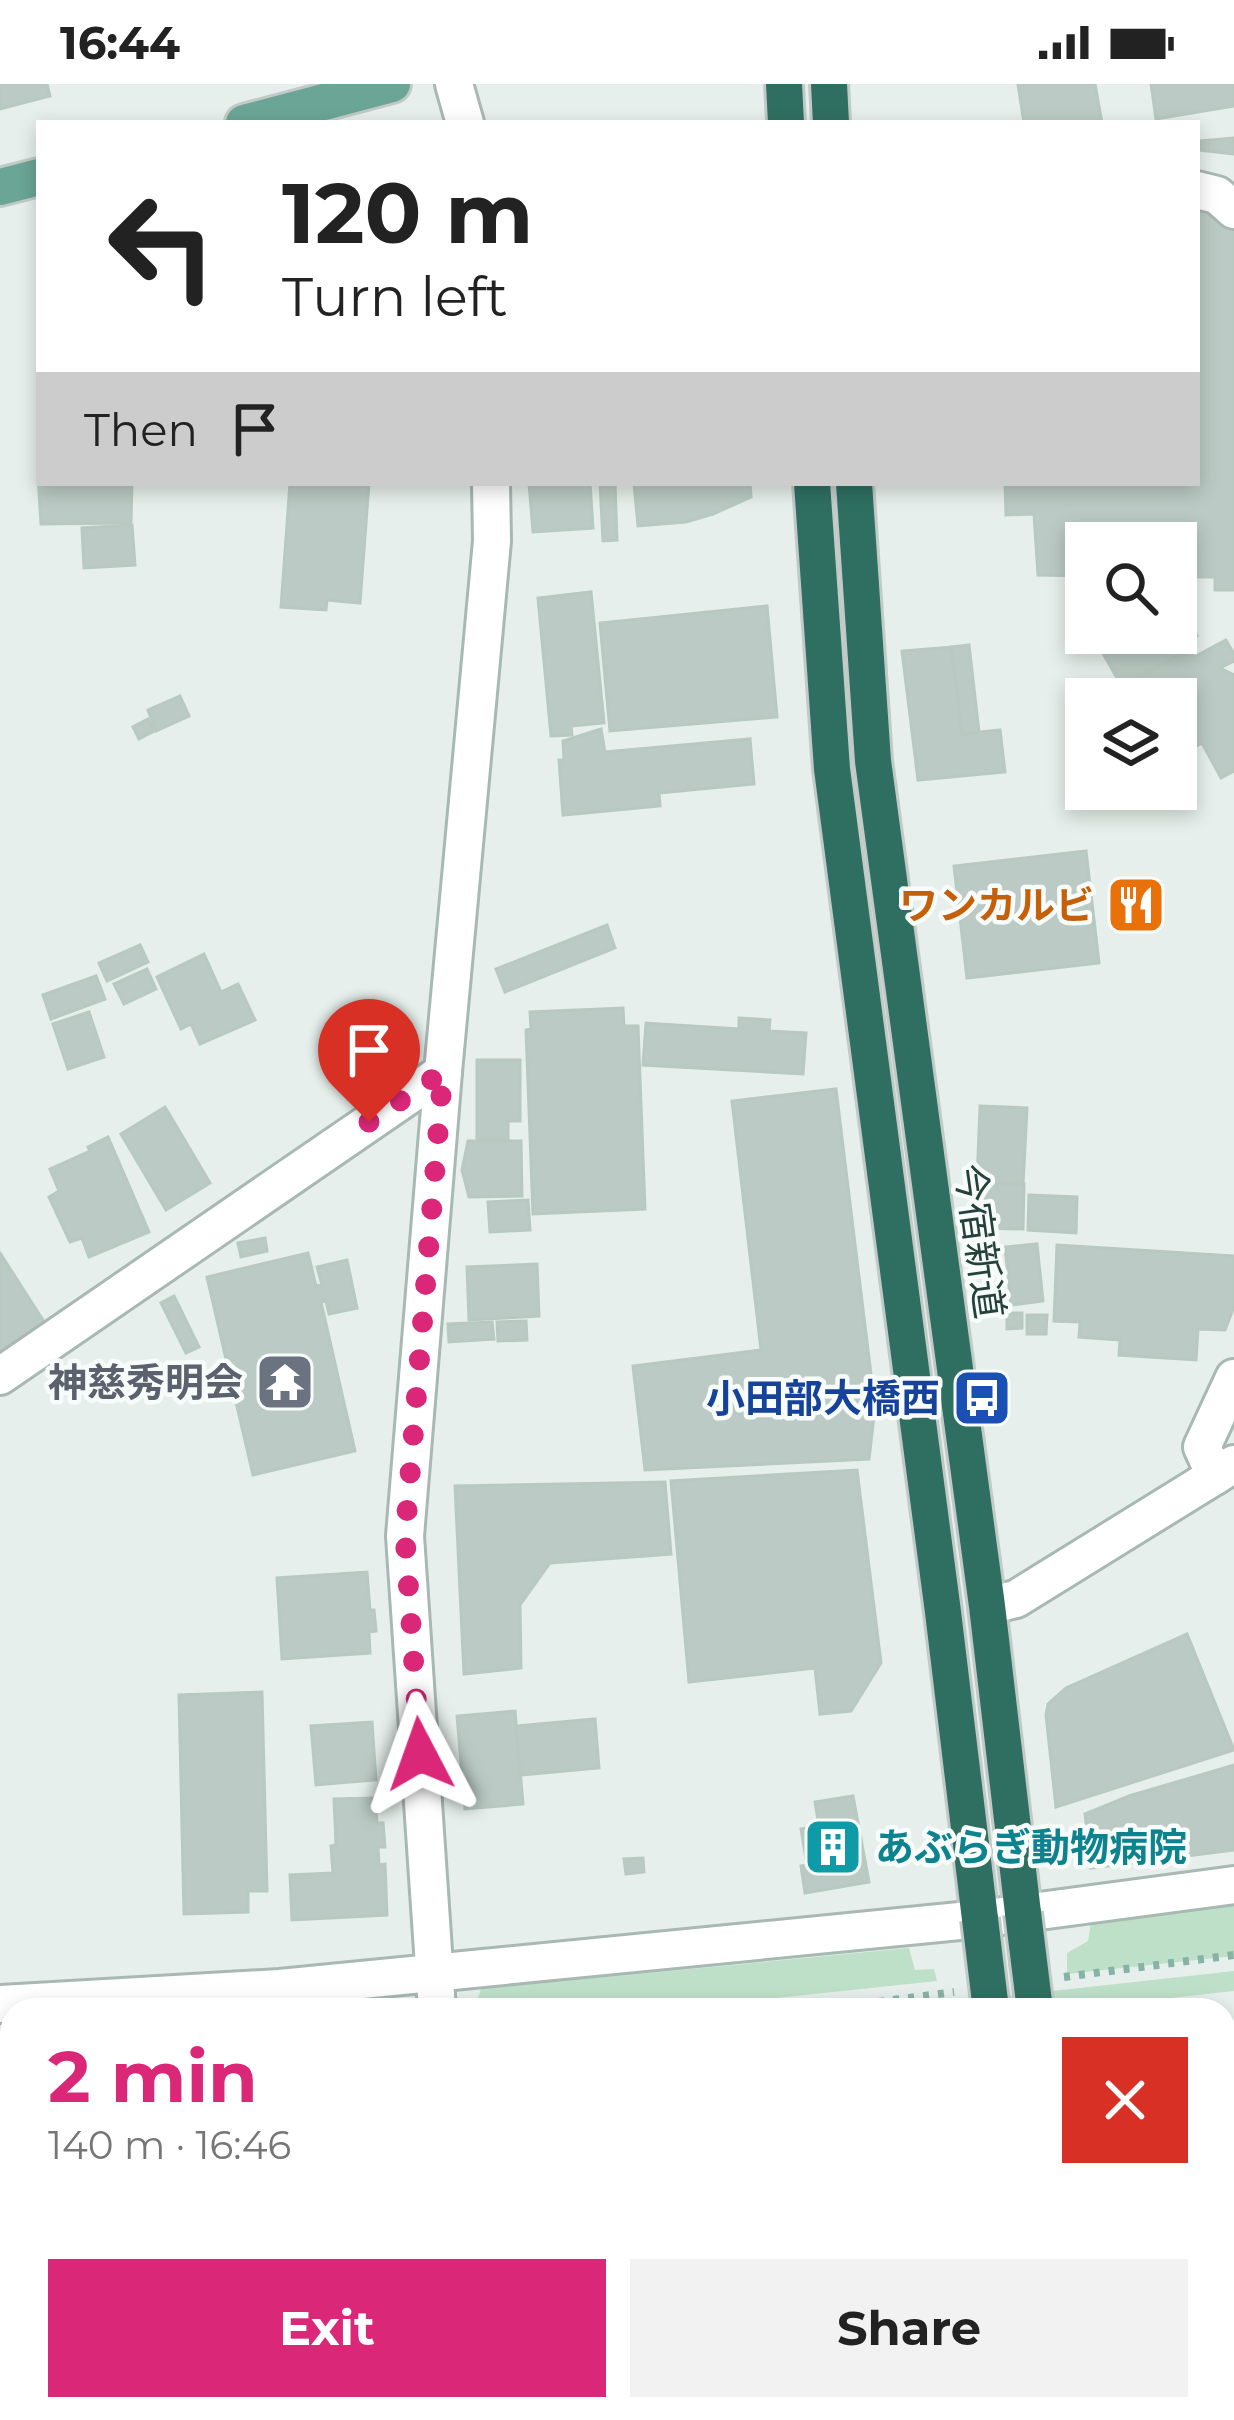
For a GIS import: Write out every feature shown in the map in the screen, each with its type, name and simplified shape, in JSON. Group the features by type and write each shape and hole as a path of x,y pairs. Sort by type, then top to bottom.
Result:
{"highway":[{"path":"784,84 786,120"},
{"path":"829,84 831,120"},
{"path":"812,486 832,770 990,1998"},
{"name":"今宿新道","path":"854,486 873,761 987,1606 1034,1998"}],"main road":[{"path":"255,120 392,84"},
{"path":"0,187 36,178"}],"street":[{"path":"454,84 464,120"},
{"path":"1200,191 1216,195 1234,210"},
{"path":"436,1998 405,1536 492,542 491,486"},
{"path":"0,1376 443,1072"},
{"path":"987,1606 1016,1599 1224,1470 1202,1447 1234,1378"},
{"path":"105,1998 280,1988 980,1919 1234,1885"}],"green space":[{"path":"1234,1901 1234,1956 1067,1974 1067,1953 1088,1941 1092,1917"},
{"path":"909,1948 915,1970 934,1969 937,1981 776,1998 478,1998 481,1989"},
{"path":"1234,1971 1234,1991 1171,1998 988,1998"}],"building":[{"path":"0,84 47,84 50,96 0,109"},
{"path":"1018,84 1095,84 1101,120 1024,120"},
{"path":"1151,84 1234,84 1234,106 1156,119"},
{"path":"1234,138 1234,154 1200,150 1201,141"},
{"path":"1200,206 1211,206 1234,227 1234,590 1215,590 1215,577 1197,577 1197,522 1065,522 1065,576 1038,575 1034,514 1006,515 1005,486 1200,486"},
{"path":"39,486 132,486 131,523 41,524"},
{"path":"290,486 369,486 360,603 327,600 326,610 281,607"},
{"path":"529,486 590,486 593,528 533,532"},
{"path":"600,486 615,486 617,540 603,541"},
{"path":"634,486 750,486 751,497 713,514 686,522 638,526"},
{"path":"132,525 135,565 84,568 82,528"},
{"path":"591,592 604,723 571,726 572,735 551,736 538,598"},
{"path":"767,606 777,717 610,731 600,623"},
{"path":"1226,640 1234,654 1234,661 1220,668 1234,675 1234,771 1221,778 1202,743 1197,746 1197,678 1138,678 1181,654 1194,657"},
{"path":"969,645 979,732 962,734 951,647"},
{"path":"951,647 962,734 1000,730 1005,772 918,780 902,651"},
{"path":"1104,654 1181,654 1138,678 1117,678"},
{"path":"180,696 189,716 156,731 148,710"},
{"path":"148,719 154,731 139,739 133,727"},
{"path":"601,729 605,752 750,739 754,784 659,793 660,806 563,815 559,760 564,760 563,741"},
{"path":"1086,851 1099,963 967,978 954,866"},
{"path":"607,925 615,948 505,992 496,969"},
{"path":"140,945 148,962 107,981 99,963"},
{"path":"204,954 221,992 238,984 255,1020 200,1044 191,1024 181,1029 157,977"},
{"path":"147,969 156,989 124,1004 114,984"},
{"path":"96,976 105,999 51,1019 43,995"},
{"path":"623,1008 624,1026 638,1026 645,1209 533,1214 526,1030 531,1029 530,1012"},
{"path":"89,1012 104,1057 68,1069 53,1024"},
{"path":"739,1018 770,1020 769,1031 806,1033 803,1074 643,1065 646,1023 739,1029"},
{"path":"477,1060 520,1060 520,1121 508,1121 508,1139 477,1139"},
{"path":"836,1089 875,1407 869,1459 645,1470 633,1366 761,1350 732,1101"},
{"path":"980,1106 1027,1108 1023,1185 977,1183"},
{"path":"165,1107 210,1183 166,1210 121,1134"},
{"path":"108,1137 149,1232 89,1257 82,1238 70,1242 49,1197 59,1191 50,1169"},
{"path":"468,1141 521,1141 522,1196 469,1197 462,1170"},
{"path":"980,1184 1024,1184 1023,1229 979,1228"},
{"path":"1029,1195 1077,1197 1076,1233 1028,1230"},
{"path":"528,1200 530,1230 490,1232 488,1202"},
{"path":"265,1238 267,1251 241,1257 238,1243"},
{"path":"1037,1244 1043,1301 1011,1305 1005,1247"},
{"path":"1057,1245 1234,1256 1234,1307 1225,1330 1198,1329 1196,1360 1119,1355 1120,1340 1079,1337 1080,1322 1054,1321"},
{"path":"0,1253 48,1328 0,1360"},
{"name":"神慈秀明会","path":"308,1253 316,1286 322,1285 317,1267 347,1260 357,1308 329,1314 326,1301 321,1302 355,1451 253,1475 207,1277"},
{"path":"537,1264 539,1316 469,1320 467,1267"},
{"path":"174,1296 199,1347 186,1353 161,1303"},
{"path":"1007,1313 1022,1313 1022,1328 1007,1329"},
{"path":"1027,1315 1047,1315 1046,1334 1027,1334"},
{"path":"526,1321 527,1340 498,1341 497,1322"},
{"path":"492,1322 494,1339 449,1342 448,1324"},
{"path":"857,1470 881,1663 851,1711 820,1714 815,1668 689,1682 671,1481"},
{"path":"665,1482 671,1554 550,1563 520,1605 521,1668 464,1674 455,1486"},
{"path":"367,1572 376,1631 369,1632 370,1653 282,1659 277,1578"},
{"path":"1187,1634 1234,1750 1056,1807 1048,1704 1066,1688"},
{"path":"262,1692 267,1891 248,1891 248,1912 184,1914 179,1695"},
{"path":"515,1711 523,1804 465,1809 457,1716"},
{"path":"595,1719 599,1768 520,1775 516,1726"},
{"path":"372,1722 376,1780 316,1785 311,1726"},
{"path":"1234,1765 1234,1850 1091,1868 1085,1814"},
{"name":"あぶらぎ動物病院","path":"853,1796 869,1882 805,1893 801,1866 807,1865 801,1829 819,1826 815,1802"},
{"path":"375,1798 377,1823 383,1823 385,1847 378,1847 379,1865 385,1864 387,1915 292,1920 290,1875 333,1873 334,1799"},
{"path":"643,1858 644,1872 626,1874 624,1859"}],"place":[{"name":"ワンカルビ","path":"1136,905"},
{"name":"神慈秀明会","path":"285,1382"},
{"name":"小田部大橋西","path":"982,1398"},
{"name":"あぶらぎ動物病院","path":"833,1847"}],"route":[{"path":"369,1122 443,1072 405,1536 420,1754"}]}
